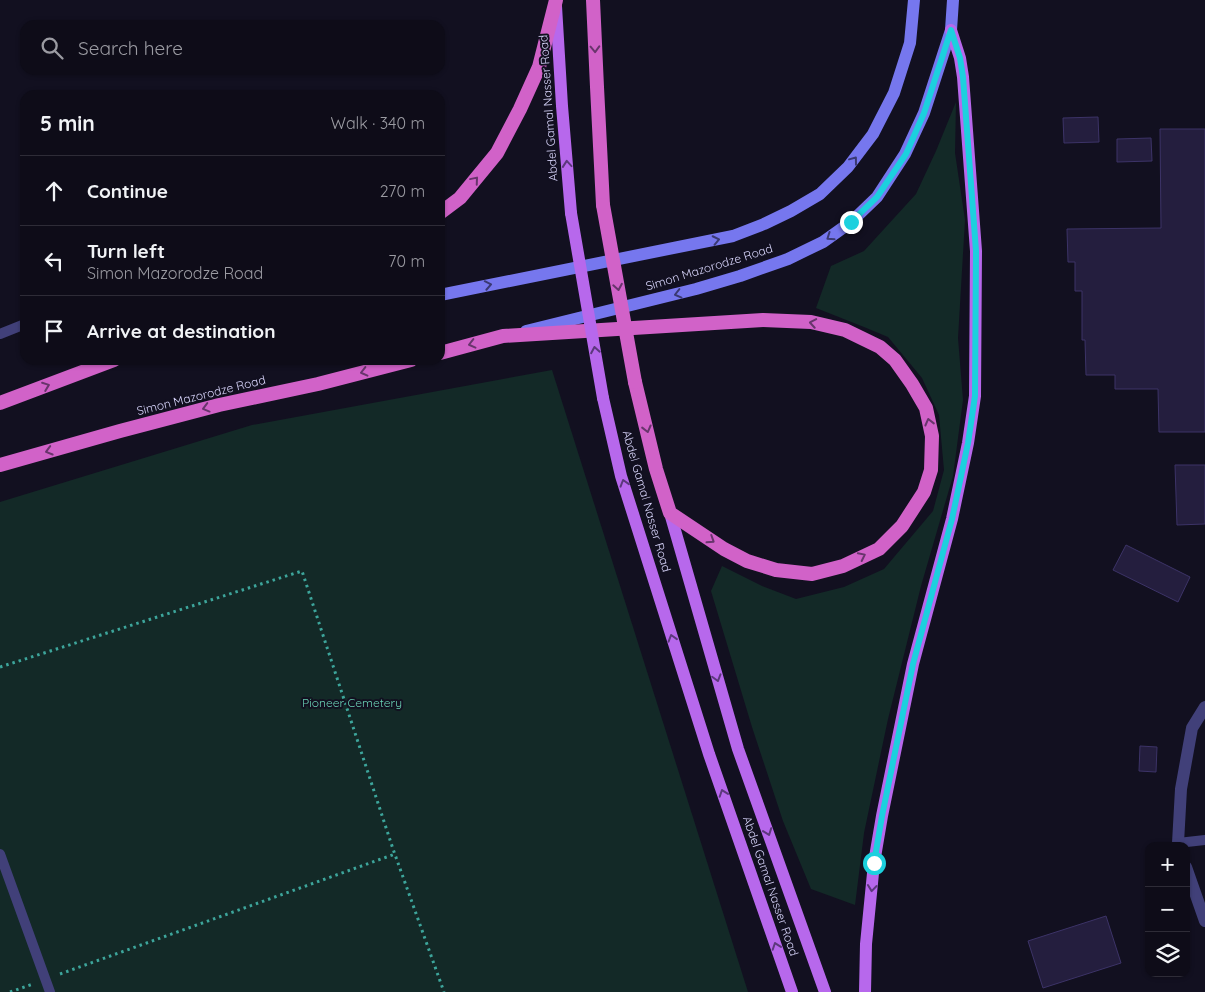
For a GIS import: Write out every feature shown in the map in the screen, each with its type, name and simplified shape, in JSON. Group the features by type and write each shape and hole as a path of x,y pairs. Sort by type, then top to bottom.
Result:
{"highway":[{"name":"Abdel Gamal Nasser Road","path":"593,0 603,205 635,382 656,469 670,513"},
{"path":"445,209 460,198 497,153 520,109 539,66 556,2"},
{"path":"503,336 763,320 811,322 845,330 880,347 895,360 926,408 932,436 931,470 924,492 902,526 879,549 843,566 812,574 776,570 746,561 670,513"},
{"name":"Simon Mazorodze Road","path":"445,352 503,336"},
{"path":"0,403 101,365"},
{"name":"Simon Mazorodze Road","path":"0,465 219,405 318,384 392,365"}],"main road":[{"name":"Simon Mazorodze Road","path":"445,294 733,236 791,211 820,194 848,167 873,134 894,93 910,43 914,0"},
{"name":"Simon Mazorodze Road","path":"503,336 705,287 740,276 788,259 824,242 851,222 877,197 906,154 924,113 951,30 953,0"},
{"name":"Abdel Gamal Nasser Road","path":"556,2 571,213 603,398 621,476 706,745 792,992"},
{"path":"865,992 867,935 874,863 882,816 913,664 952,519 968,443 975,396 976,251 963,77 960,58 951,30"},
{"name":"Abdel Gamal Nasser Road","path":"670,513 738,749 825,992"}],"street":[{"path":"1178,842 1181,788 1192,728 1205,707"},
{"path":"1190,878 1205,921"}],"lane":[{"path":"0,334 20,326"},
{"path":"1190,842 1205,840"},
{"path":"0,854 50,992"}],"path":[{"path":"0,667 302,571 395,854 444,992"},
{"path":"10,992 395,854"}],"green space":[{"path":"956,102 955,153 965,220 958,338 963,400 953,476 921,586 888,719 864,833 855,905 811,889 783,821 752,727 711,591 722,566 762,586 796,599 844,587 884,569 933,511 944,470 939,415 922,378 888,337 816,308 831,266 864,251 916,194"},
{"name":"Pioneer Cemetery","path":"552,370 748,992 0,992 0,502 252,425"}],"building":[{"path":"1098,117 1099,142 1064,143 1063,118"},
{"path":"1160,129 1205,129 1205,432 1159,432 1158,389 1115,389 1115,375 1086,375 1085,340 1082,340 1082,291 1075,291 1075,262 1068,262 1067,229 1161,228"},
{"path":"1151,138 1152,161 1117,162 1117,139"},
{"path":"1175,465 1205,465 1205,524 1177,525"},
{"path":"1126,545 1190,577 1178,602 1113,570"},
{"path":"1140,746 1157,747 1156,772 1139,771"},
{"path":"1106,916 1121,963 1043,988 1028,941"}],"route":[{"path":"851,222 877,197 906,154 924,113 951,30 960,58 963,77 976,251 975,396 968,443 952,519 913,664 874,863"}]}
